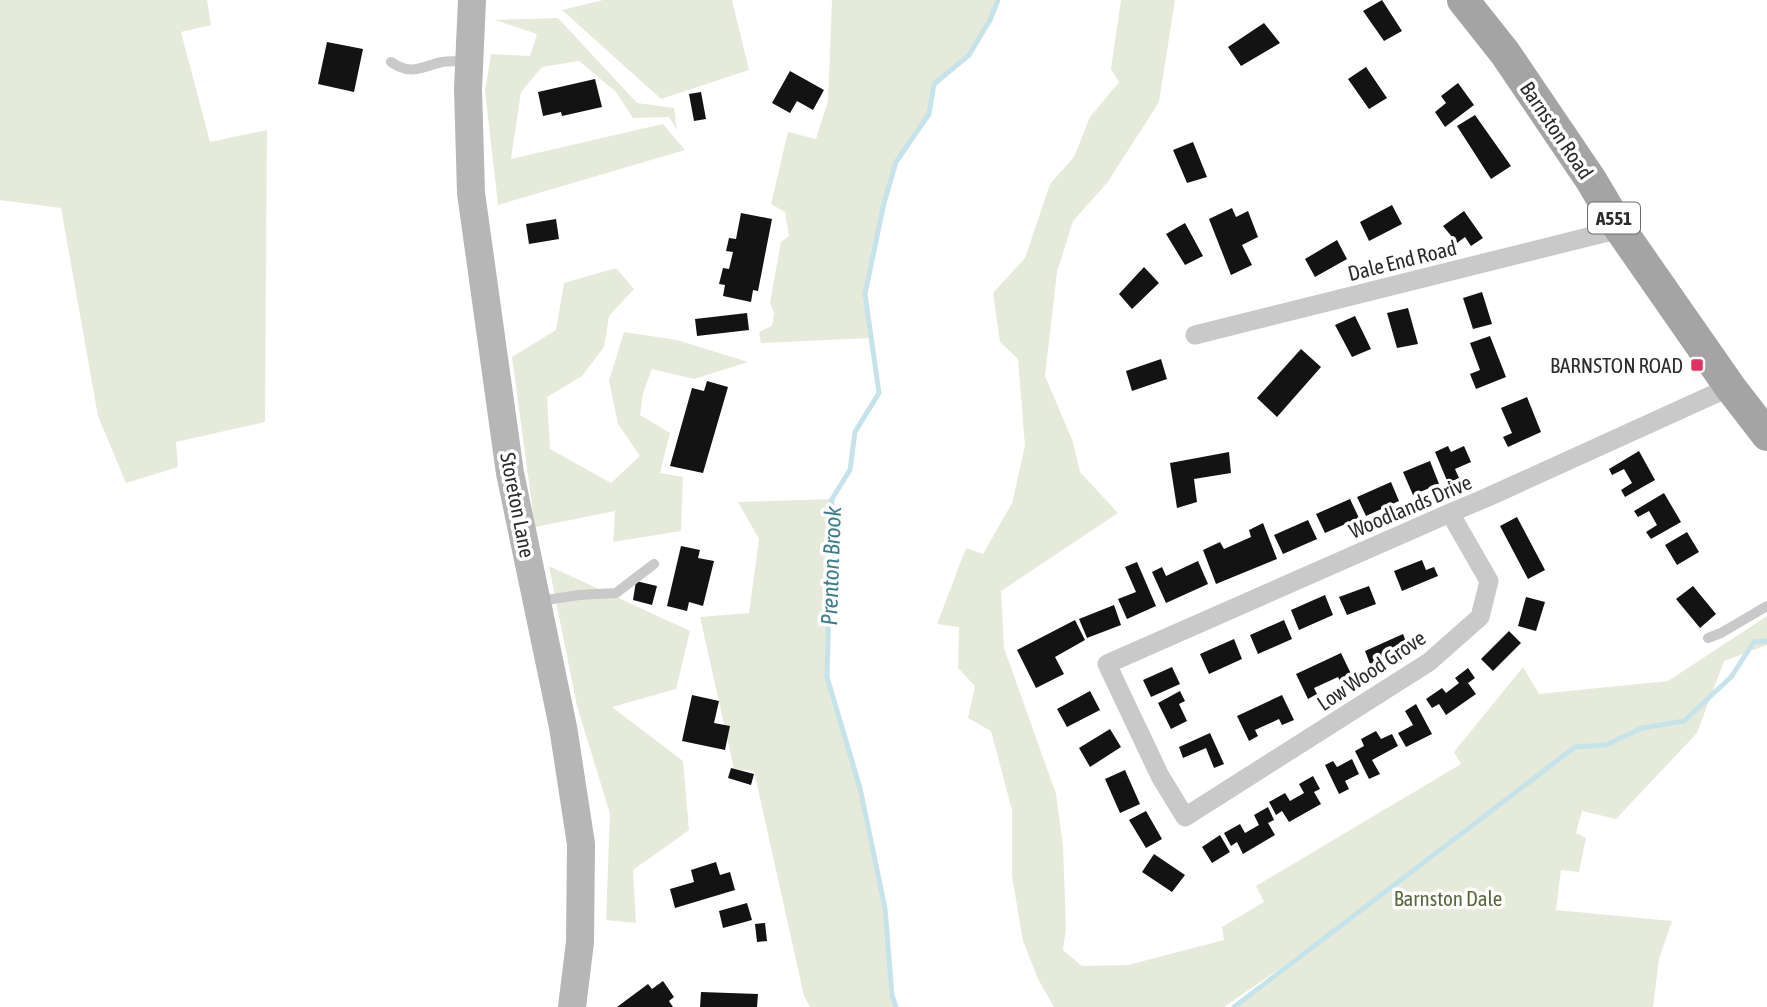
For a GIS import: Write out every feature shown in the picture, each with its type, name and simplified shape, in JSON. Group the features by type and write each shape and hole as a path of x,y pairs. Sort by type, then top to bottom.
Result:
{"main road":[{"name":"Barnston Road","path":"1463,0 1528,88 1591,180 1620,229 1730,387 1767,435"}],"street":[{"name":"Storeton Lane","path":"472,0 468,89 471,193 510,472 563,727 581,844 580,942 572,1007"},
{"name":"Dale End Road","path":"1195,335 1620,229"},
{"name":"Woodlands Drive","path":"1185,817 1160,776 1107,664 1730,387"},
{"name":"Low Wood Grove","path":"1185,817 1429,662 1480,617 1489,581 1450,513"}],"lane":[{"path":"391,62 400,68 413,70 443,62 470,61"},
{"path":"537,601 616,593 654,564"},
{"path":"1708,638 1767,606"}],"green space":[{"path":"0,0 207,0 211,25 181,32 210,142 267,130 265,422 176,442 178,467 126,483 98,416 61,208 0,200"},
{"path":"603,0 732,0 749,70 661,99 562,10"},
{"path":"832,0 998,0 990,20 969,55 934,84 929,114 896,162 884,203 865,294 871,338 761,343 759,332 772,326 774,313 770,303 781,242 789,236 785,212 771,204 788,132 816,139 828,101"},
{"name":"Barnston Dale","path":"1121,0 1175,0 1159,102 1107,183 1073,221 1057,272 1045,376 1073,442 1080,472 1118,513 1001,591 1004,648 1056,794 1063,846 1066,928 1063,950 1082,966 1128,965 1224,940 1222,927 1264,902 1256,886 1461,764 1454,752 1523,667 1539,694 1668,681 1767,616 1767,645 1724,661 1697,733 1616,819 1582,811 1576,833 1586,838 1579,872 1561,870 1556,910 1672,921 1659,959 1653,1007 1234,1007 1310,948 1224,1007 1054,1007 1038,979 1023,941 1012,876 1012,810 991,731 968,718 975,686 958,668 959,627 937,624 966,548 983,554 1012,503 1025,446 1018,359 1000,342 993,293 1025,258 1050,184 1074,157 1090,117 1119,82 1111,69"},
{"path":"558,18 637,103 674,108 677,130 669,117 633,118 616,92 579,61 542,67 521,92 511,159 663,124 685,150 498,205 485,91 491,54 530,56 537,34 495,20"},
{"path":"616,268 634,289 609,316 604,347 582,376 547,397 550,449 611,483 640,456 618,424 609,381 624,332 677,340 748,362 694,379 652,369 643,393 640,415 670,433 660,473 683,477 681,531 613,542 615,511 535,527 512,357 556,330 564,283"},
{"path":"832,499 827,676 860,788 885,908 892,995 896,1007 810,1007 804,996 754,771 734,769 700,617 749,613 759,539 738,502"},
{"path":"549,566 690,631 676,689 612,707 683,761 689,830 633,870 636,923 606,920 610,814 577,706"}],"building":[{"path":"1382,0 1402,31 1384,41 1363,11"},
{"path":"1264,23 1280,43 1241,66 1228,47"},
{"path":"327,42 363,49 354,92 318,84"},
{"path":"1366,67 1387,98 1369,109 1348,79"},
{"path":"790,71 824,90 813,110 797,101 790,113 772,103"},
{"path":"595,79 602,107 562,116 561,112 543,116 538,92"},
{"path":"1458,83 1474,105 1445,127 1435,112 1446,103 1441,96"},
{"path":"701,92 706,119 694,121 689,94"},
{"path":"1475,115 1511,166 1491,179 1457,126"},
{"path":"1193,142 1207,177 1187,183 1173,150"},
{"path":"1392,205 1402,224 1369,241 1360,222"},
{"path":"1232,208 1236,217 1248,211 1258,237 1242,245 1252,265 1231,275 1209,219"},
{"path":"1464,211 1483,238 1471,246 1465,237 1457,243 1443,226"},
{"path":"741,213 772,219 758,291 753,290 751,302 723,296 725,285 719,284 723,268 729,269 733,252 726,251 729,238 736,239"},
{"path":"556,219 559,239 529,244 526,224"},
{"path":"1185,223 1203,256 1185,265 1166,234"},
{"path":"1337,240 1347,259 1315,277 1305,259"},
{"path":"1144,267 1159,283 1132,309 1119,294"},
{"path":"1482,292 1492,324 1473,329 1463,298"},
{"path":"1408,308 1418,344 1397,348 1387,313"},
{"path":"747,313 749,330 697,336 695,319"},
{"path":"1355,316 1371,349 1352,357 1335,325"},
{"path":"1490,336 1506,377 1476,389 1470,374 1480,370 1470,343"},
{"path":"1301,349 1321,367 1277,417 1257,398"},
{"path":"1161,359 1167,379 1132,391 1126,371"},
{"path":"707,381 728,387 703,473 670,466 692,388 704,391"},
{"path":"1527,397 1541,432 1508,447 1503,437 1512,433 1501,408"},
{"path":"1448,446 1451,452 1464,446 1471,462 1455,469 1459,478 1448,483 1435,452"},
{"path":"1639,451 1655,480 1625,497 1621,490 1632,483 1624,469 1612,475 1609,469"},
{"path":"1229,452 1231,473 1194,479 1197,502 1177,508 1170,463"},
{"path":"1430,461 1439,484 1413,495 1403,472"},
{"path":"1391,482 1399,501 1366,516 1357,497"},
{"path":"1664,493 1681,522 1651,539 1646,532 1657,525 1649,511 1638,517 1634,511"},
{"path":"1350,499 1359,518 1325,533 1316,514"},
{"path":"1517,517 1545,570 1528,579 1500,526"},
{"path":"1308,520 1317,539 1283,554 1274,535"},
{"path":"1263,523 1277,559 1216,584 1203,550 1220,542 1224,549 1251,537 1249,530"},
{"path":"1687,532 1699,552 1677,565 1665,545"},
{"path":"681,546 700,550 698,558 714,561 703,606 689,602 687,611 667,606"},
{"path":"1422,560 1426,570 1434,567 1438,576 1402,591 1394,571"},
{"path":"1198,561 1208,584 1166,603 1152,572 1162,567 1166,576"},
{"path":"1137,562 1156,606 1127,619 1118,599 1136,592 1125,567"},
{"path":"636,581 657,586 652,605 633,600"},
{"path":"1369,586 1376,604 1347,615 1339,597"},
{"path":"1693,586 1716,614 1700,628 1676,599"},
{"path":"1325,595 1333,615 1299,630 1291,610"},
{"path":"1526,597 1545,602 1536,631 1518,626"},
{"path":"1114,605 1121,625 1087,638 1079,619"},
{"path":"1075,620 1085,640 1055,657 1064,674 1036,688 1017,650"},
{"path":"1284,620 1292,639 1258,654 1250,635"},
{"path":"1509,631 1521,643 1493,671 1481,659"},
{"path":"1403,634 1410,652 1372,669 1365,651"},
{"path":"1234,639 1242,659 1209,674 1200,654"},
{"path":"1341,653 1353,678 1341,683 1338,677 1314,688 1317,694 1308,699 1296,674"},
{"path":"1172,667 1180,684 1151,697 1143,680"},
{"path":"1468,668 1475,678 1468,683 1476,694 1446,715 1439,704 1432,708 1426,699 1442,688 1446,693 1459,683 1455,678"},
{"path":"1090,691 1100,710 1067,727 1057,709"},
{"path":"1180,691 1185,701 1179,704 1187,721 1171,729 1158,703"},
{"path":"692,695 719,701 714,723 730,726 725,750 682,741"},
{"path":"1282,695 1294,720 1282,725 1279,719 1255,730 1258,736 1249,741 1237,716"},
{"path":"1416,704 1432,734 1406,747 1398,733 1413,725 1405,711"},
{"path":"1110,729 1121,747 1090,767 1079,748"},
{"path":"1376,731 1381,739 1392,734 1398,746 1372,760 1380,774 1369,779 1355,751 1364,746 1361,739"},
{"path":"1210,733 1224,764 1214,768 1206,748 1183,758 1179,747"},
{"path":"1352,759 1359,774 1345,781 1349,789 1339,794 1325,765 1333,761 1337,767"},
{"path":"731,768 754,774 751,785 728,778"},
{"path":"1125,770 1140,804 1120,813 1105,779"},
{"path":"1313,776 1320,789 1314,792 1321,804 1289,822 1282,811 1276,815 1269,802 1285,793 1290,801 1304,793 1299,784"},
{"path":"1268,807 1274,820 1268,823 1275,835 1243,854 1237,842 1231,846 1224,833 1240,824 1245,833 1259,825 1254,815"},
{"path":"1146,811 1162,839 1146,848 1129,820"},
{"path":"1220,835 1230,852 1212,863 1202,847"},
{"path":"1154,854 1185,875 1172,892 1142,872"},
{"path":"716,862 720,875 730,872 735,890 675,908 670,889 694,882 691,870"},
{"path":"747,903 752,920 723,928 719,911"},
{"path":"765,923 767,941 757,942 755,924"},
{"path":"663,981 674,997 669,1001 673,1007 617,1007 648,984 652,989"},
{"path":"701,992 758,994 757,1007 700,1007"}],"waterway":[{"name":"Prenton Brook","path":"896,1007 892,995 885,908 860,788 827,677 832,499 850,470 855,432 879,393 865,294 884,203 896,162 929,114 934,84 969,55 990,20 998,0"},
{"path":"1234,1007 1575,747 1606,745 1642,728 1684,721 1731,677 1754,642 1767,641"}],"place":[{"name":"BARNSTON ROAD","path":"1697,365"}]}
